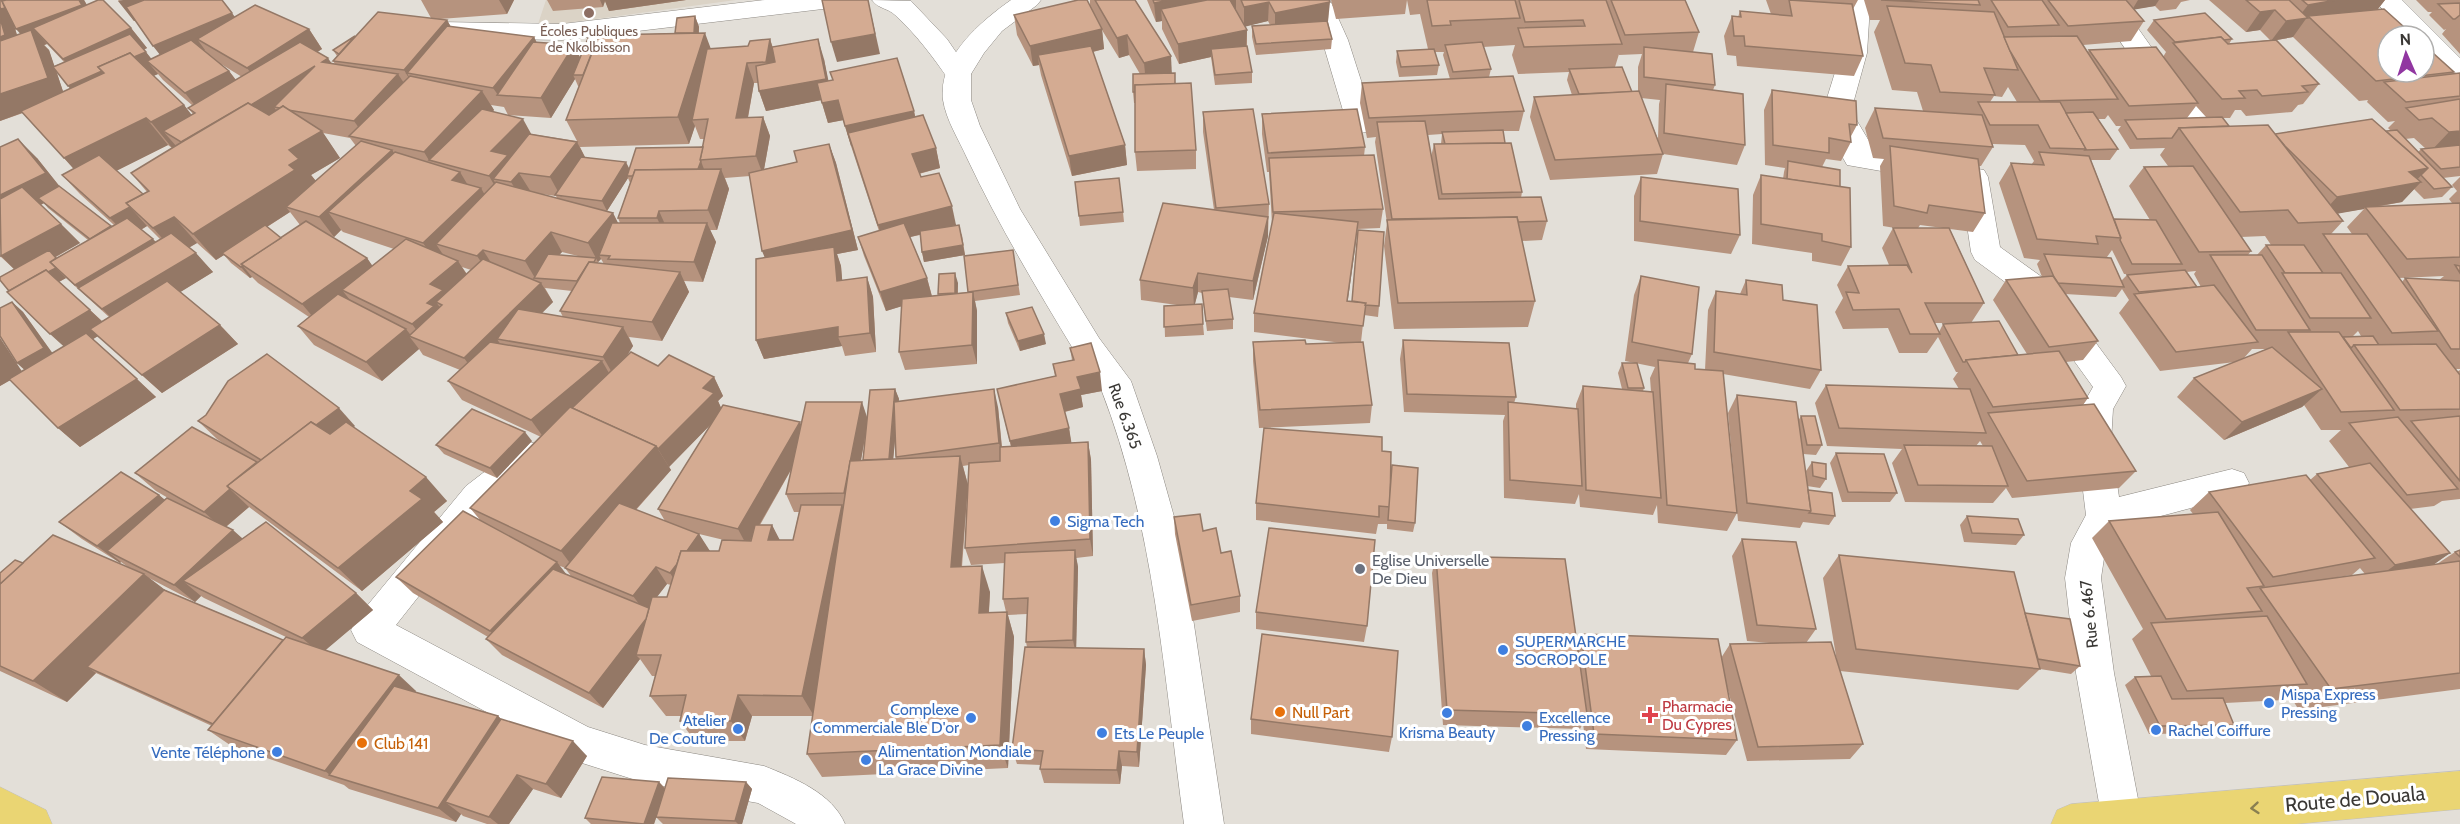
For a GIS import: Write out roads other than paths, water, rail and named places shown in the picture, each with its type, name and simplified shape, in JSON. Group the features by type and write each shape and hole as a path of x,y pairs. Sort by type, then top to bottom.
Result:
{"main road":[{"name":"Route de Douala","path":"2071,824 2460,790"},
{"path":"0,807 32,824"}],"street":[{"path":"412,30 562,32 831,0"},
{"path":"881,1 902,7 938,45 958,74 993,25 1028,0"},
{"path":"1317,0 1335,40 1361,124"},
{"path":"1855,0 1857,5 1854,53 1837,111 1858,146 1857,158 1974,177 1986,252 2042,293 2110,386 2097,408 2094,442 2104,516 2232,483"},
{"path":"2105,0 2166,88 2198,124"},
{"path":"2387,0 2410,24"},
{"path":"2436,50 2460,73"},
{"name":"Rue 6.365","path":"958,74 957,100 982,161 1006,210 1088,347 1115,381 1140,456 1164,545 1204,824"},
{"path":"552,440 478,496 370,630 579,743 645,764 764,785 810,810 825,824"},
{"name":"Rue 6.467","path":"2104,516 2089,543 2083,578 2096,673 2122,820"}],"place":[{"name":"Écoles Publiques de Nkolbisson","path":"589,13"},
{"name":"Sigma Tech","path":"1055,521"},
{"name":"Eglise Universelle De Dieu","path":"1360,569"},
{"name":"SUPERMARCHE SOCROPOLE","path":"1503,650"},
{"name":"Mispa Express Pressing","path":"2269,703"},
{"name":"Null Part","path":"1280,712"},
{"name":"Krisma Beauty","path":"1447,713"},
{"name":"Pharmacie Du Cypres","path":"1650,715"},
{"name":"Complexe Commerciale Ble D'or","path":"971,718"},
{"name":"Excellence Pressing","path":"1527,726"},
{"name":"Atelier De Couture","path":"738,729"},
{"name":"Rachel Coiffure","path":"2156,730"},
{"name":"Ets Le Peuple","path":"1102,733"},
{"name":"Club 141","path":"362,743"},
{"name":"Vente Téléphone","path":"277,752"},
{"name":"Alimentation Mondiale La Grace Divine","path":"866,760"}]}
